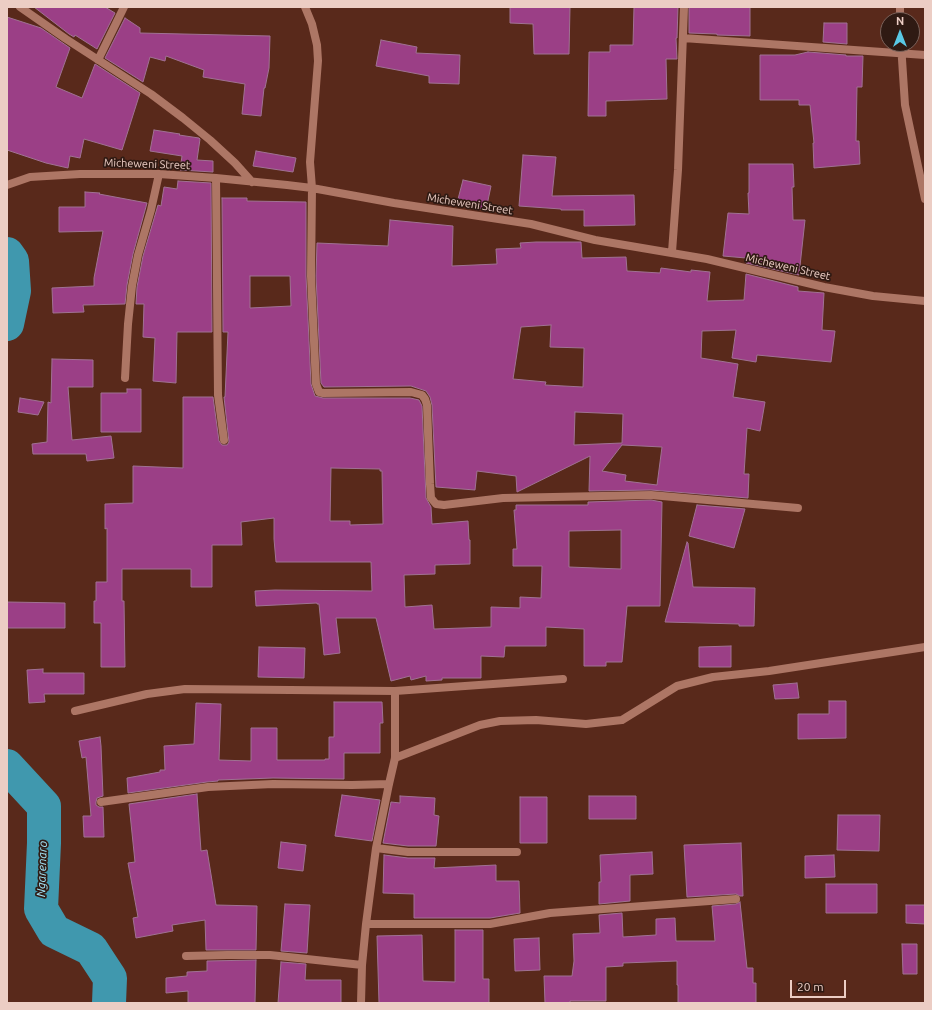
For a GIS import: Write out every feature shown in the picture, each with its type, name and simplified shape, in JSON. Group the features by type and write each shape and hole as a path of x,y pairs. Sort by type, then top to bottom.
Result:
{"street":[{"path":"20,7 59,35 150,94 183,118 210,140 252,182"},
{"path":"98,60 124,7"},
{"path":"305,7 312,24 317,45 318,61 310,162 312,188 311,276 317,388 319,392 323,394 411,392 422,395 427,405 431,498 436,504 444,505 503,498 651,495 798,508"},
{"path":"672,252 678,170 684,7"},
{"path":"683,38 925,55"},
{"path":"901,54 905,105 925,199"},
{"name":"Micheweni Street","path":"7,186 30,177 80,174 159,174 216,178 312,188 394,203 531,224 595,240 707,259 824,287 873,296 925,301"},
{"path":"125,378 132,286 138,255 151,210 159,174"},
{"path":"216,178 218,395 224,440"},
{"path":"395,758 480,725 500,721 536,720 586,724 622,720 677,686 713,677 769,671 925,647"},
{"path":"74,711 147,694 185,688 395,691 563,680"},
{"path":"361,1003 362,965 376,848 388,784 395,758 395,691"},
{"path":"101,802 208,787 273,784 388,784"},
{"path":"376,848 408,852 517,852"},
{"path":"366,924 490,924 550,913 736,899"},
{"path":"186,956 270,955 362,965"}],"building":[{"path":"34,7 105,7 115,13 97,49 75,35 74,37 69,34"},
{"path":"510,7 570,7 569,54 534,54 533,24 510,23"},
{"path":"634,7 678,7 676,38 677,59 666,59 667,99 606,101 606,116 588,116 589,52 610,52 610,45 633,45"},
{"path":"689,7 750,7 750,36 689,33"},
{"path":"7,17 41,28 70,48 56,87 82,98 95,64 140,93 122,150 84,139 80,158 70,156 68,168 46,163 7,150"},
{"path":"125,18 140,28 140,33 270,36 269,68 264,88 261,116 242,114 245,84 203,77 204,70 166,56 165,61 150,57 143,82 105,58"},
{"path":"824,23 847,23 847,44 823,42"},
{"path":"381,40 417,47 416,53 460,55 459,84 429,83 429,76 376,66"},
{"path":"808,52 846,56 863,56 862,87 857,87 856,141 859,141 860,164 814,168 814,143 810,105 799,105 799,100 760,100 760,55 795,55"},
{"path":"154,130 199,138 197,160 213,161 213,172 180,170 182,156 150,151"},
{"path":"256,151 296,158 293,172 253,166"},
{"path":"523,155 556,157 552,196 634,195 635,225 584,226 584,210 561,210 519,206"},
{"path":"749,164 793,164 793,220 805,220 799,275 746,263 746,258 723,256 728,213 749,214"},
{"path":"463,180 491,186 486,210 457,203"},
{"path":"178,181 211,183 212,332 177,332 176,383 153,381 155,338 143,337 144,304 136,304 137,287 143,256 158,205 161,206 164,187 177,189"},
{"path":"85,192 100,193 99,194 147,203 133,254 125,304 83,305 84,312 53,313 52,288 94,286 94,278 103,231 59,232 59,207 85,207"},
{"path":"222,198 247,198 247,201 306,202 306,276 311,384 315,396 323,398 410,398 419,400 422,406 426,498 431,507 432,524 468,521 470,564 435,565 435,574 404,575 405,607 432,605 434,629 491,627 491,607 520,608 520,597 541,598 542,566 513,566 513,549 517,549 514,510 516,510 516,505 588,505 588,502 651,500 662,502 660,606 627,606 622,662 606,662 606,666 584,666 584,629 546,627 546,646 505,646 504,657 481,656 481,678 442,678 442,680 426,681 426,676 411,680 410,676 391,681 376,618 336,618 340,653 324,655 319,604 256,606 255,591 372,591 371,562 276,562 274,518 241,522 242,545 212,545 212,587 191,587 191,569 122,569 125,667 101,667 101,623 94,623 94,601 96,601 96,582 107,582 107,528 105,529 105,504 133,503 133,466 183,468 183,397 213,397 219,441 222,445 227,445 229,442 224,397 228,332 223,332","holes":["250,276 290,276 291,306 250,308","331,468 380,469 380,471 382,471 383,524 350,525 350,521 330,521","621,530 621,569 569,567 569,531"]},
{"path":"390,220 453,226 452,266 497,264 496,249 521,248 520,243 581,242 582,258 626,257 627,271 660,273 661,268 691,272 691,270 710,272 707,301 744,300 746,274 798,287 798,291 824,293 822,330 835,331 831,362 757,355 756,362 732,358 736,330 702,331 701,358 738,364 733,397 765,402 760,431 747,428 744,474 749,474 748,498 651,490 589,491 590,456 517,492 516,476 477,471 475,490 436,487 432,405 430,397 426,391 411,386 324,387 321,383 316,276 317,243 388,246","holes":["551,325 550,347 584,348 583,387 545,385 546,382 513,379 521,327","575,412 623,414 622,443 574,445","622,445 662,447 657,485 625,481 626,475 602,471"]},
{"path":"52,359 93,360 93,387 68,387 72,440 111,436 114,458 87,461 86,454 33,454 32,444 47,442 48,402 51,403"},
{"path":"127,389 141,389 141,432 101,432 101,393 127,393"},
{"path":"20,398 44,402 38,415 18,412"},
{"path":"697,505 745,509 734,548 689,536"},
{"path":"687,542 693,587 755,588 754,626 739,626 739,624 665,622"},
{"path":"7,602 65,603 65,628 7,628"},
{"path":"731,646 731,667 699,667 699,647"},
{"path":"259,647 305,648 304,678 258,677"},
{"path":"43,669 43,673 84,673 84,694 44,694 45,702 29,703 27,670"},
{"path":"797,683 799,698 775,699 773,685"},
{"path":"829,701 846,701 846,738 798,739 798,714 829,714"},
{"path":"334,702 382,702 383,723 380,723 380,753 344,753 344,779 273,778 218,780 128,793 127,778 165,770 164,746 194,744 196,703 221,704 219,760 251,761 251,728 277,728 277,760 329,759 329,737 334,737"},
{"path":"100,737 103,796 97,798 96,805 103,807 104,837 84,837 83,816 91,816 86,757 82,758 79,741"},
{"path":"197,794 201,851 207,850 216,905 257,906 256,950 206,950 205,920 172,925 173,931 136,938 133,918 138,917 128,863 135,862 129,804"},
{"path":"342,795 380,800 372,841 335,836"},
{"path":"400,796 435,798 434,815 439,816 436,846 408,846 383,843 391,802 400,803"},
{"path":"589,796 636,796 636,819 589,819"},
{"path":"520,797 547,797 547,843 520,843"},
{"path":"838,815 880,815 879,851 837,850"},
{"path":"281,842 306,845 303,871 278,868"},
{"path":"741,843 743,896 736,894 687,897 684,845"},
{"path":"652,852 653,874 630,875 630,901 599,904 599,882 601,882 600,855"},
{"path":"384,855 408,858 435,858 434,868 496,865 496,881 519,881 520,913 490,918 414,918 414,894 383,893"},
{"path":"834,855 835,877 805,878 805,856"},
{"path":"826,884 877,884 877,913 826,913"},
{"path":"740,902 747,968 753,968 753,983 756,983 756,1003 678,1003 677,961 623,963 623,966 606,967 606,1001 545,1003 544,976 572,976 574,961 573,934 600,933 599,915 622,913 623,937 656,935 656,919 675,918 676,941 715,941 712,906 736,904"},
{"path":"285,904 310,905 307,953 281,951"},
{"path":"906,905 925,905 925,924 906,923"},
{"path":"455,930 483,930 483,979 489,979 489,1003 379,1003 377,936 422,935 423,981 455,982"},
{"path":"539,938 540,970 515,971 514,939"},
{"path":"902,944 917,944 917,974 903,974"},
{"path":"256,960 255,1003 188,1003 188,991 166,993 166,978 187,976 187,972 207,971 207,961"},
{"path":"281,962 306,964 305,980 341,980 341,1003 278,1003"}],"waterway":[{"name":"Ngarenaro","path":"7,254 12,261 14,291 7,324"},
{"name":"Ngarenaro","path":"7,766 44,806 41,909 54,931 91,949 110,978 109,1003"}]}
